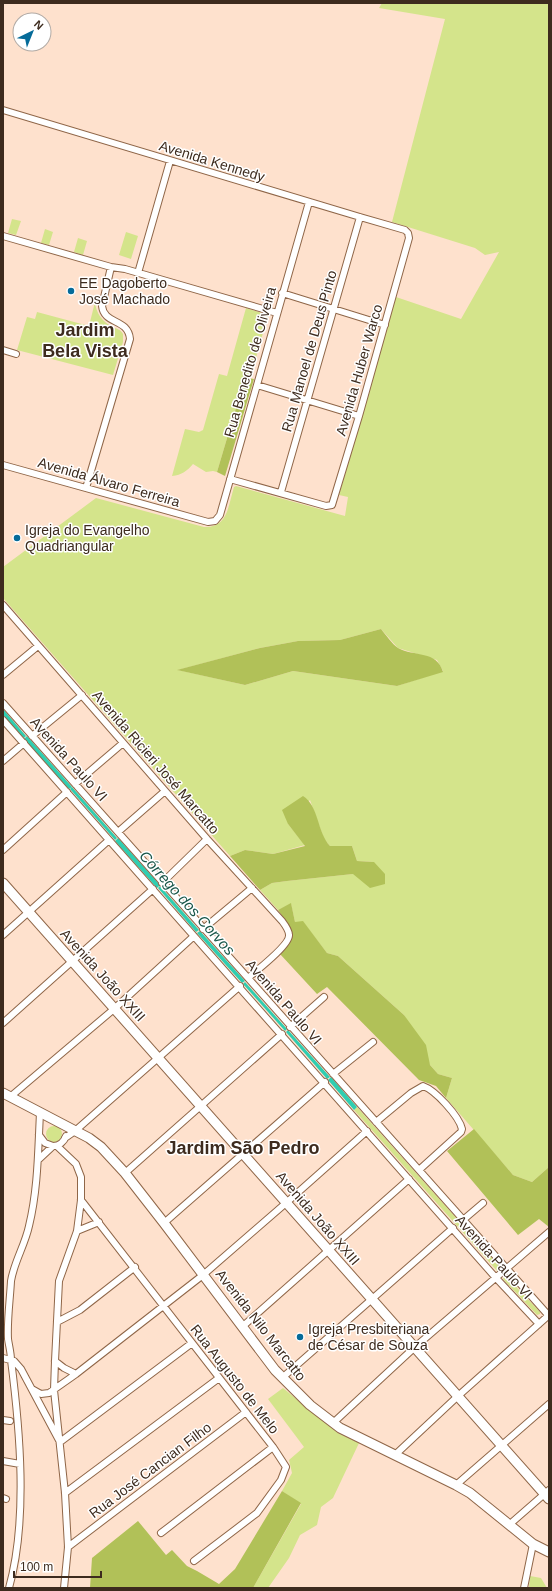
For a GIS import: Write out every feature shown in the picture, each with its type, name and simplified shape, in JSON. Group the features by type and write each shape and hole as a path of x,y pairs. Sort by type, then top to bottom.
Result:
{"street":[{"name":"Avenida Kennedy","path":"3,110 405,230 408,233 409,238"},
{"path":"138,273 170,161"},
{"name":"Rua Benedito de Oliveira","path":"208,522 215,521 220,515 309,202"},
{"name":"Rua Manoel de Deus Pinto","path":"280,492 360,217"},
{"path":"3,236 111,267 125,269 277,313"},
{"name":"Avenida Huber Warco","path":"280,492 330,506 333,502 409,238"},
{"path":"86,488 130,339 127,329 123,325 108,318 102,311 111,267"},
{"path":"282,293 385,325"},
{"path":"3,350 16,354"},
{"path":"257,385 359,416"},
{"name":"Avenida Álvaro Ferreira","path":"3,465 208,522"},
{"path":"230,479 280,492"},
{"name":"Avenida Ricieri José Marcatto","path":"3,605 123,743 282,921 289,936 285,945 248,978"},
{"path":"3,675 38,646"},
{"path":"32,736 82,695"},
{"name":"Avenida Paulo VI","path":"3,703 549,1316"},
{"name":"Avenida Paulo VI","path":"3,720 240,986 496,1278 539,1324"},
{"path":"3,761 24,743"},
{"path":"75,784 123,743"},
{"path":"118,832 166,791"},
{"path":"3,850 67,792"},
{"path":"162,882 208,839"},
{"path":"3,935 109,840"},
{"name":"Avenida João XXIII","path":"3,883 371,1300 548,1494"},
{"path":"203,929 252,888"},
{"path":"3,1023 71,960 153,889"},
{"path":"7,1095 114,1009 194,936"},
{"path":"38,1160 65,1138 72,1129 240,986"},
{"path":"290,1027 324,997"},
{"path":"125,1174 282,1034"},
{"path":"333,1074 373,1042"},
{"path":"164,1223 324,1082"},
{"path":"376,1122 410,1093 423,1086 432,1090 456,1118 462,1129 458,1136 419,1170"},
{"name":"Avenida Nilo Marcatto","path":"7,1095 96,1142 125,1174 164,1223 282,1378 310,1406 340,1428 396,1454 470,1493 533,1544 549,1552"},
{"path":"9,1588 16,1554 18,1533 20,1464 8,1338 10,1281 29,1228 34,1202 40,1113"},
{"path":"32,1389 41,1394 49,1393 76,1374 203,1275 367,1131"},
{"path":"39,1135 45,1143 55,1146 76,1164 81,1177 81,1200 77,1230 59,1281 55,1361 54,1390 66,1493 68,1547 64,1588"},
{"path":"242,1327 409,1179"},
{"name":"Rua Augusto de Melo","path":"81,1200 135,1267 273,1447 286,1468 281,1480 257,1513 194,1562"},
{"path":"463,1220 483,1203"},
{"path":"77,1230 99,1222"},
{"path":"282,1378 453,1228"},
{"path":"332,1423 415,1347 548,1233"},
{"path":"57,1322 80,1310 135,1267"},
{"path":"396,1454 458,1396 549,1316"},
{"path":"60,1442 192,1343"},
{"path":"3,1358 16,1362 21,1369 60,1442"},
{"path":"55,1361 64,1368 76,1374"},
{"path":"66,1493 219,1378"},
{"path":"39,1402 41,1394"},
{"path":"456,1485 549,1404"},
{"name":"Rua José Cancian Filho","path":"68,1547 246,1412"},
{"path":"3,1420 10,1421"},
{"path":"161,1533 273,1447"},
{"path":"3,1461 20,1464"},
{"path":"510,1524 548,1494"},
{"path":"524,1588 533,1544"}],"green space":[{"path":"382,3 549,3 549,1167 532,1182 513,1175 446,1098 452,1078 438,1074 430,1065 404,1015 338,956 327,953 303,922 295,922 291,904 278,910 260,890 272,883 353,874 374,862 357,861 352,846 330,846 324,839 310,800 288,824 305,845 273,854 245,850 230,856 3,598 3,567 96,498 204,527 218,524 222,520 226,514 234,487 236,486 345,516 348,497 339,495 396,297 461,319 499,252 485,255 475,248 392,222 445,19 379,8","holes":["381,629 398,648 437,660 443,671 397,686 293,671 245,685 178,670 260,648 298,641 340,640"]},
{"path":"12,219 21,221 16,235 8,233"},
{"path":"45,229 53,232 49,245 41,243"},
{"path":"126,232 138,236 131,259 119,255"},
{"path":"78,238 87,241 83,255 74,252"},
{"path":"95,302 98,313 103,320 109,325 120,330 123,334 123,342 113,375 17,350 27,317 35,319 37,312 89,326"},
{"path":"246,308 268,315 250,379 247,378 244,381 217,472 206,472 193,464 189,469 179,475 172,476 185,429 199,432 203,430 219,374 227,376"},
{"path":"247,378 254,379 225,476 217,472 244,381"},
{"path":"381,629 391,642 398,648 436,660 443,672 397,686 293,671 245,685 177,670 260,648 298,641 340,640"},
{"path":"303,796 312,806 323,834 330,846 352,846 357,861 374,862 385,874 385,884 370,888 353,874 272,883 260,890 230,856 245,850 273,854 305,846 288,824 282,810"},
{"path":"291,903 295,922 303,921 327,953 338,956 404,1015 426,1045 430,1065 438,1074 452,1078 446,1098 436,1086 419,1080 327,987 317,994 280,954 289,942 290,932 289,927 278,910"},
{"path":"357,1107 501,1268 498,1272 354,1110"},
{"path":"51,1126 57,1126 62,1131 60,1140 57,1142 51,1142 46,1137 46,1131"},
{"path":"474,1129 513,1175 532,1182 549,1167 549,1227 539,1219 518,1235 447,1151"},
{"path":"505,1275 540,1312 540,1314 537,1315 503,1279"},
{"path":"283,1388 338,1433 359,1443 333,1498 321,1507 317,1525 300,1535 289,1558 268,1588 253,1588 301,1504 282,1491 292,1473 289,1460 304,1447 268,1399"},
{"path":"282,1491 301,1503 253,1588 90,1588 92,1558 138,1521 166,1555 172,1550 187,1566 219,1584 235,1569"},
{"path":"530,1576 541,1578 547,1588 529,1588"}],"water":[{"path":"3,709 26,736 24,738 3,715"},
{"path":"27,736 72,787 69,789 24,739"},
{"path":"72,787 117,838 115,840 70,789"},
{"path":"118,838 160,885 157,888 115,841"},
{"path":"160,886 199,930 196,932 158,888"},
{"path":"200,931 245,981 242,983 197,933"},
{"path":"245,982 287,1029 285,1031 243,984"},
{"path":"288,1030 330,1077 327,1079 286,1032"},
{"path":"331,1077 357,1107 354,1110 328,1080"}],"place":[{"name":"EE Dagoberto José Machado","path":"71,291"},
{"name":"Igreja do Evangelho Quadriangular","path":"17,538"},
{"name":"Igreja Presbiteriana de César de Souza","path":"300,1337"}],"district":[{"name":"Jardim Bela Vista","path":"85,340"},
{"name":"Jardim São Pedro","path":"243,1148"}],"water label":[{"name":"Córrego dos Corvos","path":"187,903"}]}
